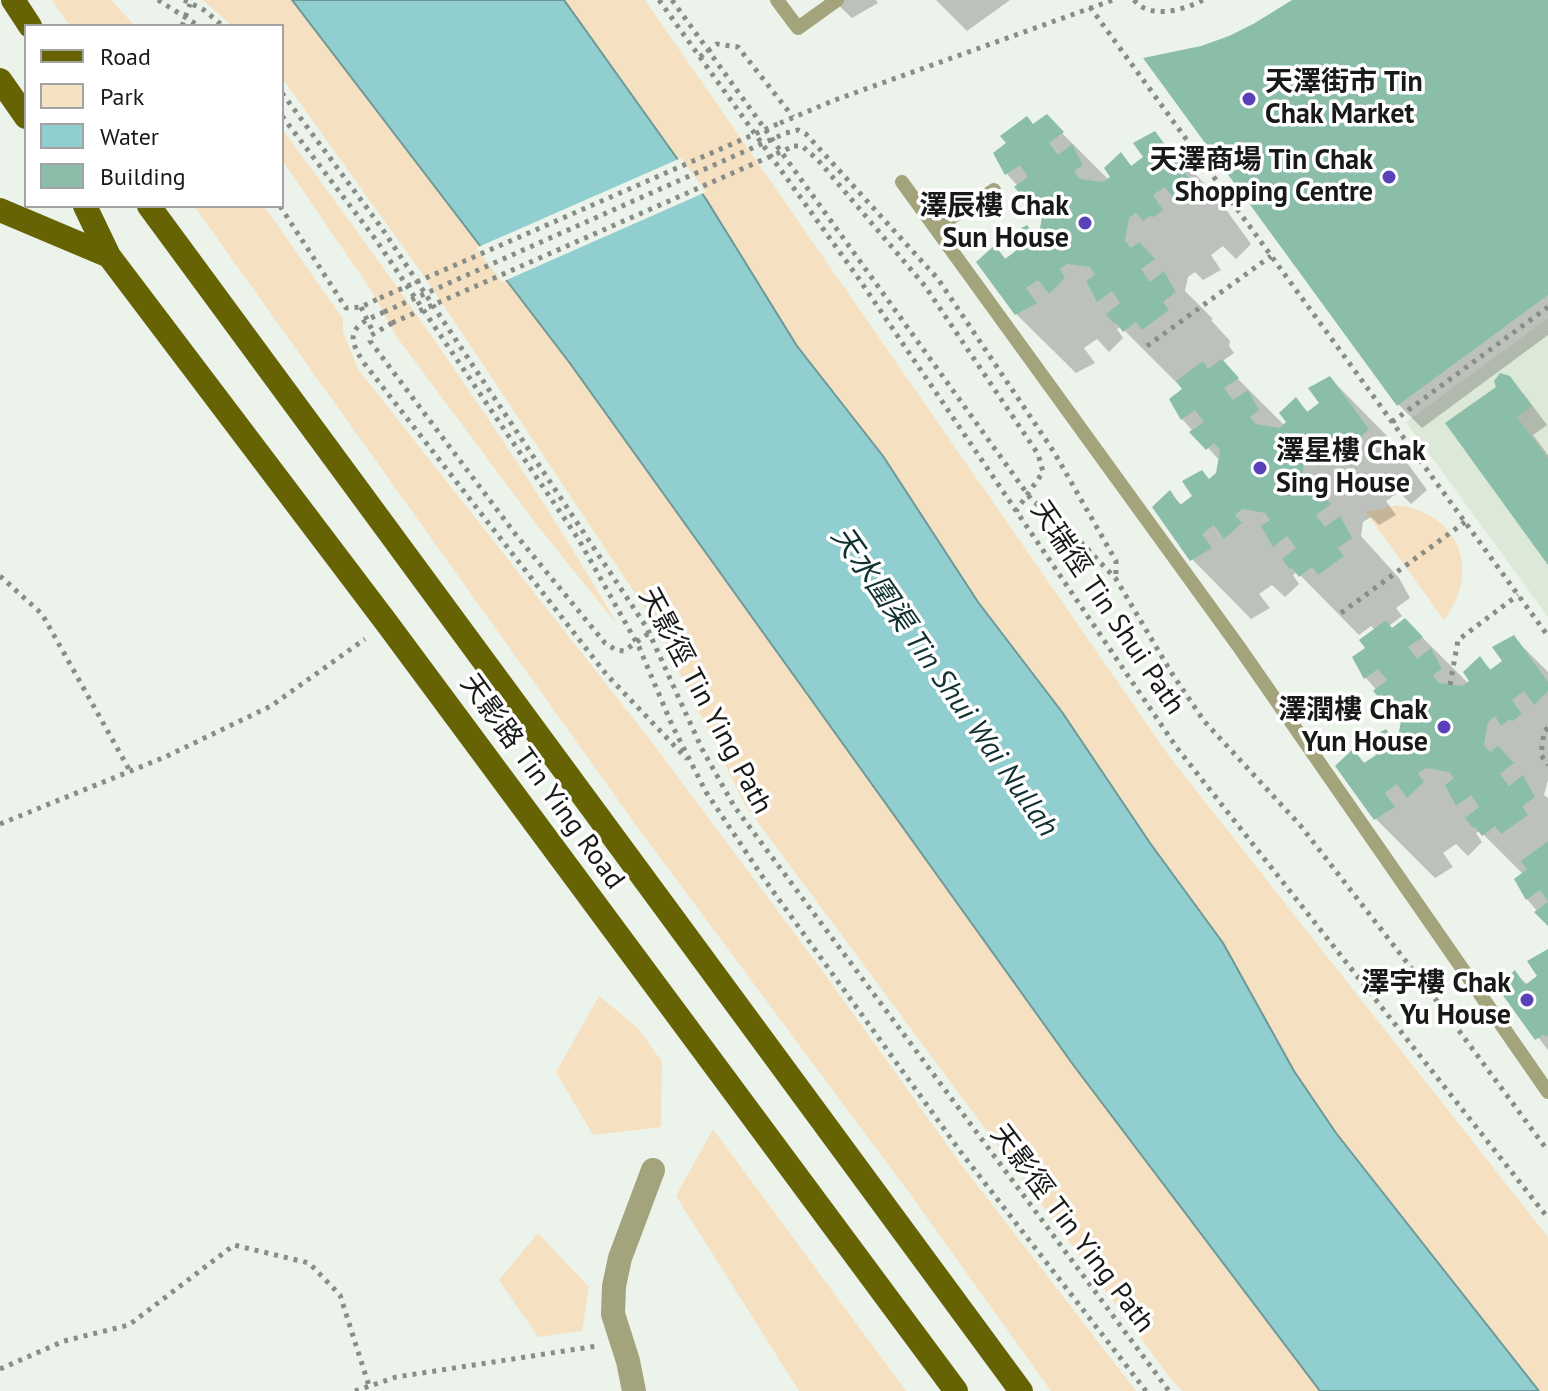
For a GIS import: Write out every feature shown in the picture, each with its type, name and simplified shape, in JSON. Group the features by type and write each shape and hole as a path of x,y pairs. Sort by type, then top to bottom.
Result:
{"main road":[{"path":"13,0 29,24"},
{"path":"0,80 24,114"},
{"name":"天影路 Tin Ying Road","path":"86,208 109,256 386,622 956,1391"},
{"name":"天影路 Tin Ying Road","path":"150,208 1021,1391"},
{"path":"0,210 109,256"}],"street":[{"path":"634,1391 613,1314 614,1286 620,1258 653,1170"}],"lane":[{"path":"777,0 798,28 837,0"},
{"path":"902,182 1248,660 1548,1092"},
{"path":"937,227 994,190"}],"path":[{"path":"158,0 183,22"},
{"name":"天瑞徑 Tin Shui Path","path":"659,0 859,279 1177,748 1548,1218"},
{"path":"672,0 1028,494 1116,579 1204,721 1300,825 1440,1005 1548,1151"},
{"path":"281,208 341,302 346,308 361,307 793,117 1113,0"},
{"path":"1134,0 1151,11 1181,10 1203,0"},
{"path":"183,22 187,2 204,10 221,24"},
{"path":"1090,7 1548,636"},
{"path":"700,57 717,44 738,47 793,117"},
{"name":"天影徑 Tin Ying Path","path":"284,96 381,227 591,541 649,633 702,749 734,806 1169,1391"},
{"path":"284,119 376,240 579,540 636,642 706,792 762,876 960,1151 1146,1391"},
{"path":"691,762 606,674 364,363 352,338 354,330 367,320 798,130 806,134 938,279 1054,452 1116,561 1116,579"},
{"path":"649,633 624,651 605,643 516,535 370,341 370,336 392,323 794,146 802,146 818,160 925,286 1038,454 1043,472 1016,511"},
{"path":"1147,346 1271,256"},
{"path":"361,307 373,332"},
{"path":"1392,422 1548,307"},
{"path":"1341,613 1465,522"},
{"path":"0,576 42,614 130,771"},
{"path":"1450,685 1458,640 1518,595"},
{"path":"0,824 165,757 271,706 365,638"},
{"path":"1548,728 1544,731 1541,755 1548,765"},
{"path":"0,1369 64,1341 129,1325 234,1245 309,1263 340,1295 369,1386"},
{"path":"355,1391 396,1377 622,1342"}],"shaded area":[{"path":"1548,318 1548,617 1406,422"}],"green space":[{"path":"52,0 111,0 133,24 69,24"},
{"path":"203,0 292,0 569,362 1074,1066 1321,1391 1182,1391 1168,1375 745,805 656,625 424,276 284,81 284,24 230,24"},
{"path":"564,0 645,0 1169,756 1548,1237 1548,1391 1539,1391 1336,1133 1294,1071 1223,943 1150,843 1062,712 978,602 883,456 797,346 706,199"},
{"path":"284,132 371,250 499,435 619,627 537,525 396,336 373,293 284,163"},
{"path":"195,208 265,208 343,319 343,332 358,369 651,741 824,973 960,1163 1136,1391 1051,1391 913,1198 638,828"},
{"path":"1397,505 1436,519 1458,547 1462,564 1461,582 1444,620 1366,512"},
{"path":"599,996 639,1029 662,1062 661,1127 593,1135 556,1072"},
{"path":"713,1129 906,1391 799,1391 676,1196"},
{"path":"538,1233 589,1287 582,1331 538,1337 499,1280"}],"water":[{"name":"天水圍渠 Tin Shui Wai Nullah","path":"292,0 564,0 706,199 797,346 883,456 978,602 1062,712 1150,843 1223,943 1294,1071 1336,1133 1539,1391 1320,1391 1074,1066 569,362"}],"pier":[{"path":"681,158 706,192 502,282 476,248"}],"building":[{"name":"天澤商場 Tin Chak Shopping Centre","path":"1292,0 1548,0 1548,295 1397,406 1143,58 1201,46 1229,36"},
{"name":"澤辰樓 Chak Sun House","path":"1047,114 1064,132 1049,143 1058,155 1072,144 1083,165 1074,171 1080,179 1103,182 1110,177 1104,168 1121,152 1131,166 1143,157 1133,143 1155,131 1193,184 1175,201 1165,187 1153,195 1163,210 1154,217 1143,221 1136,213 1129,218 1125,241 1131,248 1139,242 1155,259 1141,269 1150,282 1164,271 1176,292 1163,302 1169,310 1142,330 1136,322 1123,332 1113,323 1106,314 1120,303 1112,291 1097,302 1086,281 1095,275 1090,267 1067,264 1060,269 1065,278 1049,294 1038,280 1026,288 1037,303 1015,315 976,262 995,245 1005,259 1017,250 1006,236 1027,225 1033,233 1040,228 1044,205 1039,197 1030,204 1014,187 1028,177 1020,165 1005,175 993,153 1006,143 1000,136 1027,116 1033,124"},
{"name":"澤星樓 Chak Sing House","path":"1222,359 1239,378 1224,388 1233,400 1248,390 1259,410 1250,417 1256,424 1279,428 1286,422 1279,413 1296,397 1307,412 1319,403 1308,388 1330,376 1369,429 1351,446 1340,432 1328,441 1339,455 1318,467 1311,458 1304,463 1301,486 1306,494 1315,487 1331,504 1316,515 1325,527 1340,516 1352,538 1338,548 1344,556 1318,575 1312,567 1299,577 1289,568 1282,559 1296,548 1287,536 1273,547 1261,526 1270,520 1265,513 1242,509 1235,515 1242,523 1224,539 1214,525 1202,534 1212,548 1190,561 1152,507 1170,490 1180,505 1192,496 1182,481 1202,470 1209,479 1216,473 1220,450 1214,443 1206,450 1189,432 1204,422 1195,410 1181,420 1169,399 1182,389 1176,381 1203,361 1208,369"},
{"path":"1500,373 1510,376 1532,406 1517,417 1548,459 1548,565 1445,423 1496,387 1494,381"},
{"name":"澤潤樓 Chak Yun House","path":"1405,618 1423,637 1408,647 1417,659 1431,648 1442,669 1433,675 1439,683 1462,686 1469,681 1463,672 1480,656 1490,670 1502,661 1492,647 1514,635 1548,682 1548,691 1534,705 1524,691 1512,700 1522,714 1513,721 1509,720 1501,726 1495,716 1488,722 1484,745 1490,752 1498,746 1514,763 1500,774 1509,786 1523,775 1535,797 1522,806 1528,815 1501,834 1495,826 1482,836 1472,827 1465,818 1479,807 1471,795 1456,806 1445,785 1454,778 1449,772 1426,768 1418,773 1424,782 1407,798 1397,784 1385,793 1395,807 1374,820 1335,766 1353,749 1364,763 1376,755 1365,740 1386,729 1392,737 1399,732 1403,709 1398,702 1389,708 1373,691 1387,680 1378,669 1364,679 1352,657 1365,648 1359,640 1386,620 1392,628"},
{"name":"澤宇樓 Chak Yu House","path":"1548,841 1548,901 1540,890 1526,900 1514,879 1527,869 1521,861"},
{"name":"澤宇樓 Chak Yu House","path":"1548,902 1548,926 1534,912"},
{"name":"澤宇樓 Chak Yu House","path":"1548,949 1548,1036 1543,1035 1535,1040 1497,987 1515,970 1525,985 1537,976 1527,961"}],"place":[{"name":"天澤街市 Tin Chak Market","path":"1249,99"},
{"name":"天澤商場 Tin Chak Shopping Centre","path":"1389,177"},
{"name":"澤辰樓 Chak Sun House","path":"1085,223"},
{"name":"澤星樓 Chak Sing House","path":"1260,468"},
{"name":"澤潤樓 Chak Yun House","path":"1444,727"},
{"name":"澤宇樓 Chak Yu House","path":"1527,1000"}]}
